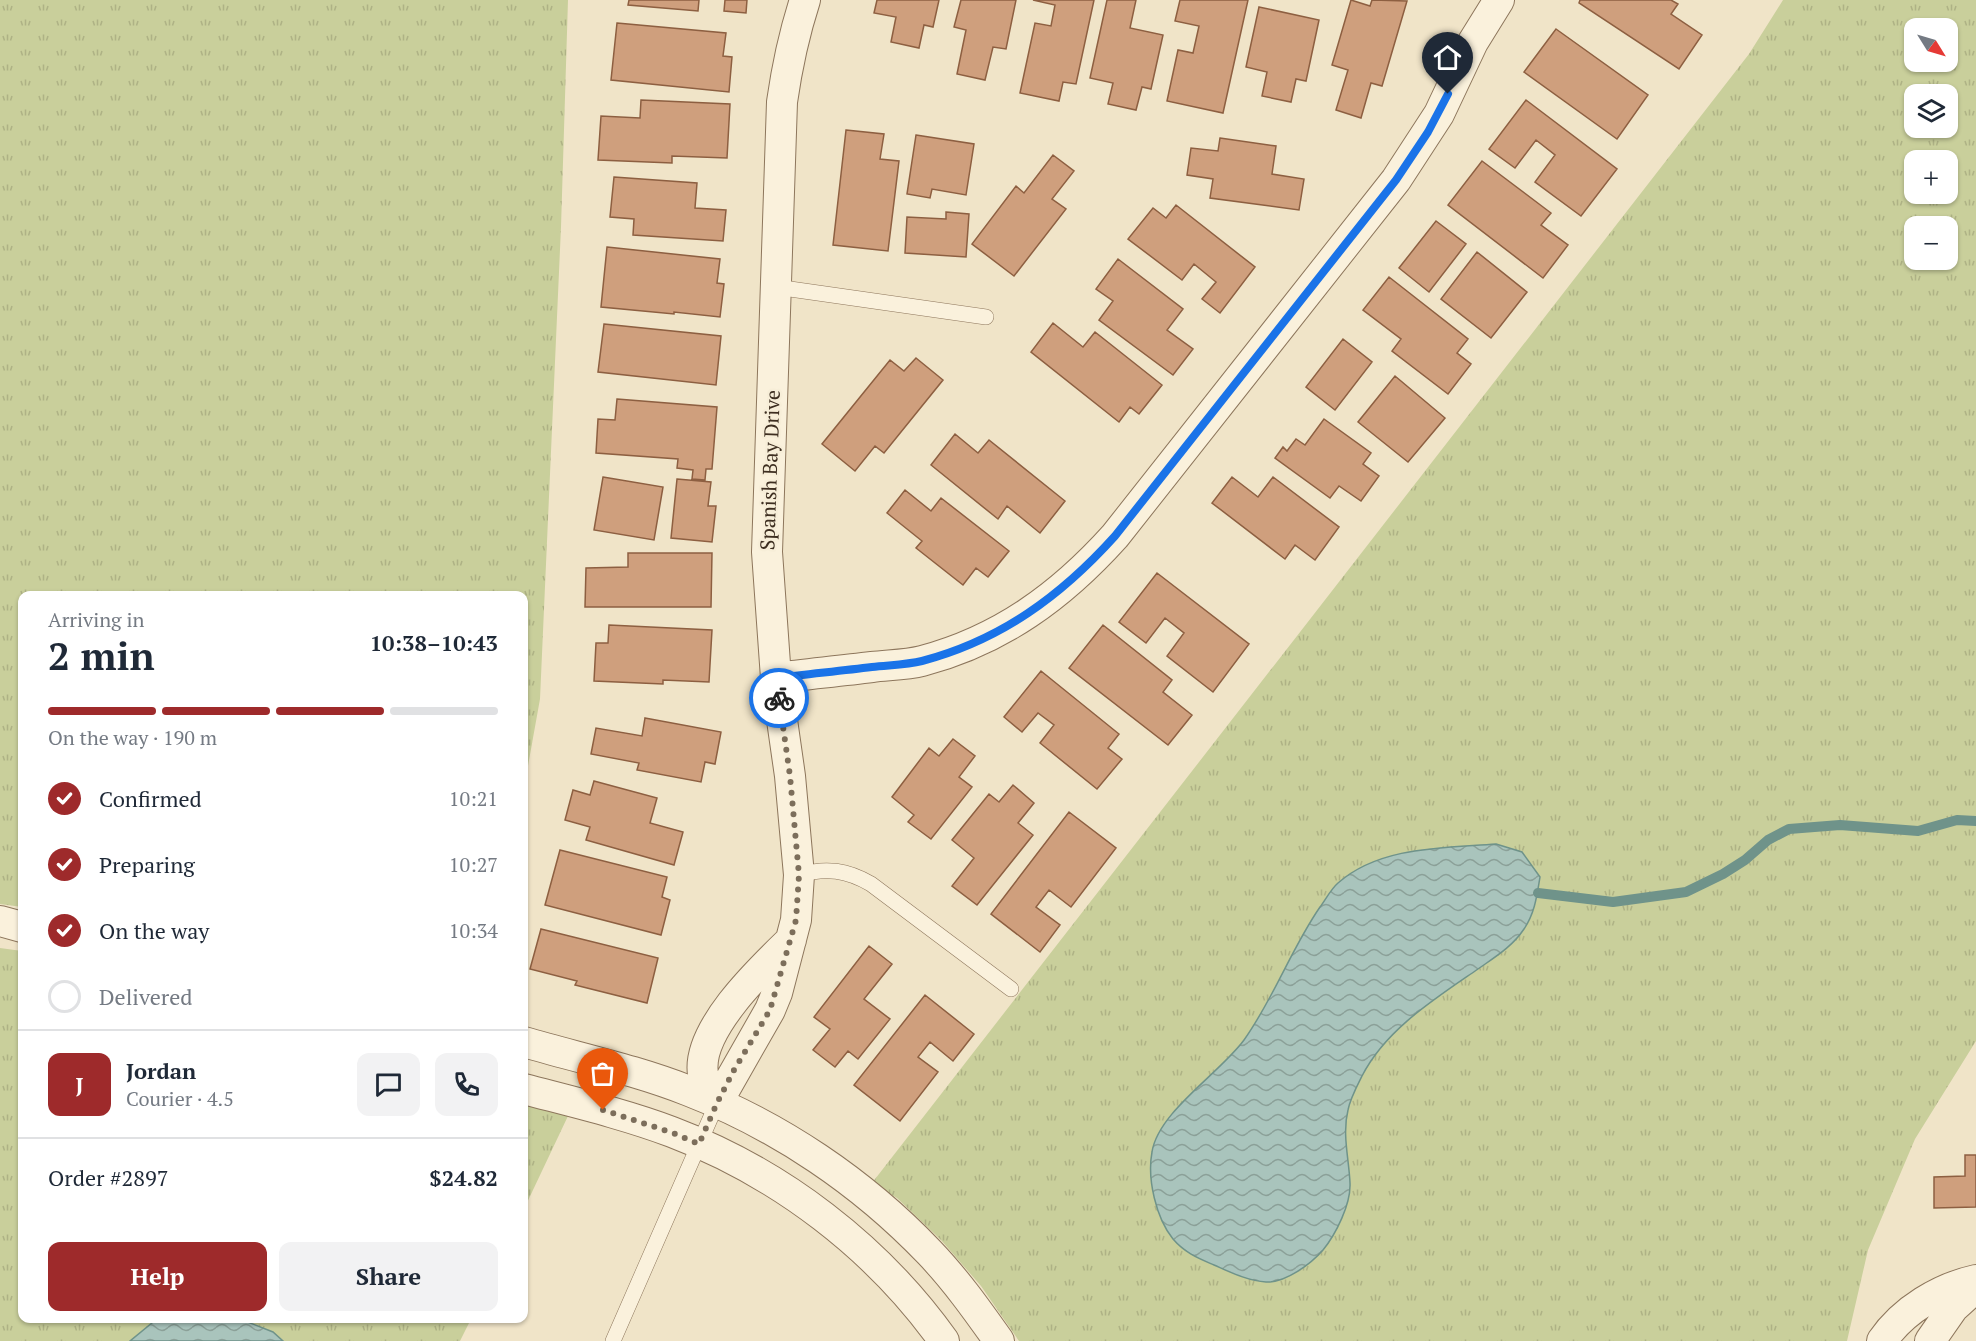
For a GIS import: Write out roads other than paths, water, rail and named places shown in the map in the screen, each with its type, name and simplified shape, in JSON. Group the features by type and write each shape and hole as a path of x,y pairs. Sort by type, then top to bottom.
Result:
{"street":[{"name":"Spanish Bay Drive","path":"717,1103 708,1090 703,1075 704,1051 708,1039 744,986 790,940 796,920 799,875 790,776 776,678 767,552 782,102 791,47 805,0"},
{"path":"776,678 920,661 957,650 1028,614 1089,565 1115,536 1396,180 1439,114 1473,42 1499,0"},
{"path":"0,921 18,926"},
{"path":"528,1043 635,1073 689,1091 742,1114 793,1142 841,1174 886,1210 929,1252 967,1297 999,1341"},
{"path":"528,1090 622,1116 673,1133 723,1154 770,1180 831,1223 856,1244 896,1282 944,1341"},
{"path":"1882,1341 1902,1319 1922,1303 1943,1291 1976,1280"},
{"path":"1930,1341 1953,1308 1976,1287"}],"lane":[{"path":"776,287 986,317"},
{"path":"799,875 826,870 840,871 872,884 1011,989"},
{"path":"613,1341 717,1103"}],"water":[{"path":"1496,844 1522,852 1540,877 1531,917 1509,946 1413,1016 1398,1029 1372,1059 1354,1093 1346,1119 1350,1183 1348,1200 1338,1227 1323,1250 1297,1272 1266,1282 1233,1273 1182,1248 1167,1230 1154,1198 1151,1163 1157,1137 1177,1108 1244,1040 1300,940 1333,888 1355,871 1393,855 1434,848"},
{"path":"152,1323 250,1323 273,1332 283,1341 130,1341"}],"waterway":[{"path":"1538,893 1613,902 1686,892 1723,874 1745,860 1768,840 1789,829 1840,825 1918,831 1957,820 1976,821"}]}
